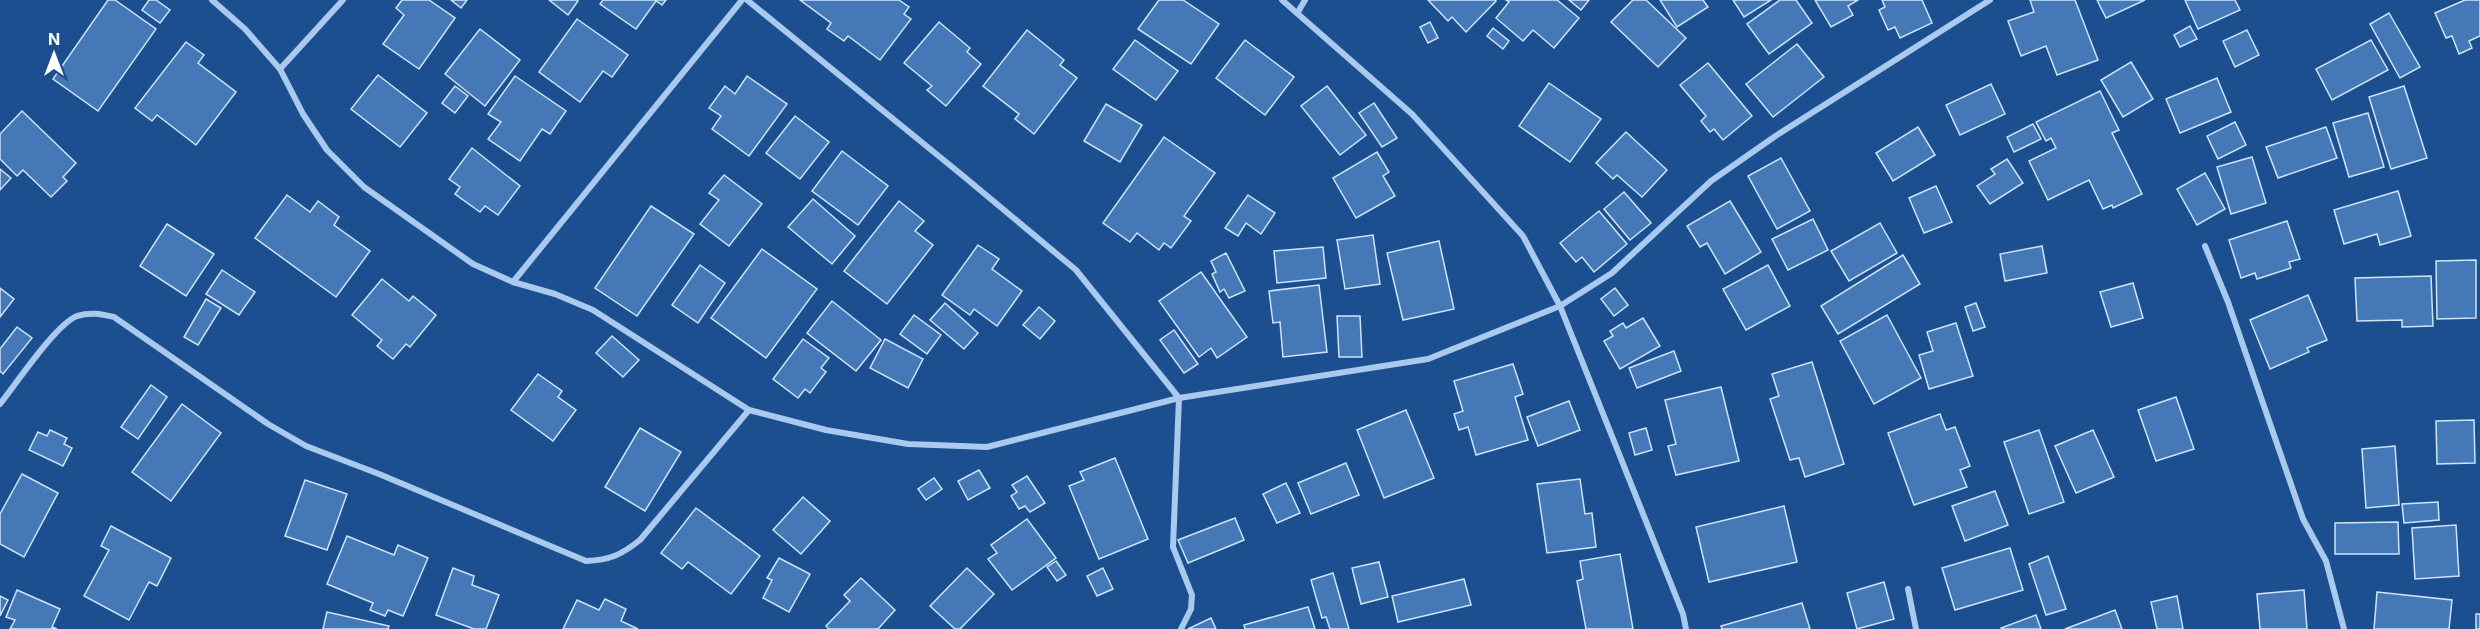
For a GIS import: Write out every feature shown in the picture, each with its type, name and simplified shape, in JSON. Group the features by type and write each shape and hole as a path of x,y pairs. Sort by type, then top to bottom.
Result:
{"street":[{"path":"212,0 244,29 280,69 303,114 327,150 364,188 473,264 513,282 555,294 593,310 749,410 826,430 908,444 987,447 1179,398 1428,359 1560,306 1612,273 1711,181 1787,129 1990,0"},
{"path":"280,69 343,0"},
{"path":"513,282 742,0"},
{"path":"747,0 1076,270 1179,398 1173,547 1192,595 1191,609 1181,629"},
{"path":"1281,0 1298,12 1412,114 1523,236 1560,306 1683,614 1686,629"},
{"path":"1298,12 1305,0"},
{"path":"2205,246 2228,302 2303,519 2326,561 2344,629"},
{"path":"0,404 59,329 75,317 94,312 114,317 268,424 306,446 586,561 606,560 625,552 640,540 749,410"},
{"path":"1908,589 1916,629"}],"building":[{"path":"108,0 115,0 156,29 98,111 53,79"},
{"path":"149,0 156,0 170,10 160,23 142,10"},
{"path":"402,0 429,0 455,18 419,69 383,44 404,15 396,8"},
{"path":"451,0 467,0 461,8"},
{"path":"549,0 577,0 578,1 568,15"},
{"path":"603,0 666,0 662,5 656,1 636,29 600,4"},
{"path":"800,0 899,0 909,7 904,14 911,19 880,60 848,36 844,41 827,29 831,23"},
{"path":"1159,0 1183,0 1219,24 1191,64 1138,29"},
{"path":"1428,0 1496,1 1466,32 1452,17 1448,21"},
{"path":"1506,0 1557,0 1579,18 1554,48 1533,30 1523,41 1496,18 1509,2"},
{"path":"1569,0 1589,0 1581,10"},
{"path":"1633,0 1646,0 1686,38 1658,67 1611,22"},
{"path":"1660,0 1703,0 1708,7 1677,27"},
{"path":"1733,0 1771,0 1744,17"},
{"path":"1780,0 1796,0 1812,23 1769,54 1747,24"},
{"path":"1815,0 1858,0 1848,6 1853,15 1831,27"},
{"path":"1882,0 1922,0 1932,23 1900,38 1895,27 1888,30 1879,10 1885,7"},
{"path":"2030,0 2075,0 2098,60 2057,75 2046,46 2021,56 2008,21 2034,12"},
{"path":"2097,0 2145,0 2106,18"},
{"path":"2185,0 2235,0 2240,10 2198,29"},
{"path":"2465,0 2480,0 2480,36 2469,41 2472,48 2459,54 2452,36 2446,38 2435,13"},
{"path":"2389,13 2420,67 2400,78 2370,24"},
{"path":"577,19 628,55 612,77 603,71 580,102 539,72"},
{"path":"939,22 970,48 967,52 981,64 946,106 927,90 932,86 904,63"},
{"path":"1430,22 1438,38 1428,43 1420,27"},
{"path":"2190,26 2197,39 2180,47 2174,35"},
{"path":"1493,28 1509,41 1503,49 1487,36"},
{"path":"480,29 520,60 485,106 445,74"},
{"path":"1027,30 1064,60 1060,65 1077,78 1034,134 1015,119 1019,114 983,86"},
{"path":"2247,30 2259,55 2235,67 2223,41"},
{"path":"1135,40 1178,71 1156,100 1113,69"},
{"path":"1245,40 1294,77 1265,115 1216,78"},
{"path":"2371,40 2388,70 2332,100 2316,69"},
{"path":"186,42 204,55 198,63 236,92 196,145 157,115 152,121 135,108"},
{"path":"1797,44 1824,77 1773,117 1746,84"},
{"path":"2131,62 2153,99 2123,117 2101,80"},
{"path":"1708,63 1752,116 1723,140 1714,129 1710,132 1701,121 1706,116 1680,85"},
{"path":"378,75 427,113 400,147 351,109"},
{"path":"515,76 566,111 550,134 542,129 520,161 488,139 501,122 488,114"},
{"path":"747,76 787,104 749,156 712,129 721,116 709,108 725,86 735,94"},
{"path":"2217,78 2231,112 2180,133 2166,99"},
{"path":"1549,83 1601,119 1570,162 1519,126"},
{"path":"1991,84 2005,114 1960,135 1946,105"},
{"path":"455,86 468,96 455,113 442,103"},
{"path":"1327,86 1366,135 1340,155 1301,106"},
{"path":"2404,86 2427,158 2391,169 2369,97"},
{"path":"2100,91 2119,130 2112,133 2142,194 2113,208 2112,205 2103,209 2089,180 2048,200 2029,161 2056,148 2051,138 2046,141 2036,122"},
{"path":"1374,103 1397,138 1382,147 1359,113"},
{"path":"1106,104 1142,125 1120,162 1084,141"},
{"path":"22,111 76,163 63,177 67,181 51,197 23,170 17,176 0,159 0,134"},
{"path":"2368,113 2384,167 2349,177 2333,123"},
{"path":"795,116 829,142 800,179 766,153"},
{"path":"2235,122 2246,145 2218,159 2207,136"},
{"path":"2033,124 2041,139 2014,152 2007,137"},
{"path":"1918,127 1935,155 1893,181 1876,153"},
{"path":"2326,127 2337,158 2278,178 2266,147"},
{"path":"1626,132 1667,170 1642,197 1617,175 1613,179 1596,163"},
{"path":"1164,137 1215,173 1184,216 1191,221 1171,248 1164,243 1159,250 1137,233 1130,242 1103,223"},
{"path":"472,148 520,186 498,215 485,206 480,212 455,194 460,187 449,179"},
{"path":"842,151 888,186 858,225 812,191"},
{"path":"1377,152 1389,172 1383,176 1395,196 1356,218 1333,178"},
{"path":"2252,157 2266,203 2231,214 2217,167"},
{"path":"1781,158 1810,211 1777,229 1748,176"},
{"path":"2007,159 2023,183 1990,204 1977,186 1995,174 1991,169"},
{"path":"0,169 11,178 0,190"},
{"path":"2205,173 2225,209 2197,225 2177,189"},
{"path":"724,175 762,204 729,246 700,224 719,200 709,193"},
{"path":"1936,186 1952,222 1924,233 1909,198"},
{"path":"2398,191 2411,236 2380,245 2377,234 2344,244 2334,210"},
{"path":"1624,192 1651,223 1630,240 1604,209"},
{"path":"287,195 310,212 318,201 339,217 334,225 370,251 336,297 255,238"},
{"path":"1248,195 1275,213 1261,234 1246,223 1238,236 1225,228"},
{"path":"813,199 855,236 832,264 788,227"},
{"path":"899,201 924,221 915,231 933,245 887,304 844,271"},
{"path":"1730,201 1761,252 1725,274 1707,243 1700,247 1687,226"},
{"path":"651,206 694,234 637,316 595,288"},
{"path":"1599,211 1627,244 1594,272 1582,257 1576,262 1560,243"},
{"path":"1813,219 1828,250 1788,270 1772,239"},
{"path":"2287,221 2300,259 2289,262 2291,268 2257,279 2255,273 2241,278 2229,240"},
{"path":"1880,223 1897,253 1849,281 1831,251"},
{"path":"167,224 214,254 186,296 140,266"},
{"path":"1373,235 1380,284 1345,289 1337,240"},
{"path":"1439,241 1454,309 1403,320 1387,253"},
{"path":"978,245 999,259 992,269 1022,291 997,326 974,309 970,315 942,295"},
{"path":"2042,246 2047,273 2005,281 2000,254"},
{"path":"1323,247 1326,278 1277,283 1274,251"},
{"path":"762,249 817,289 766,358 711,318"},
{"path":"1226,253 1245,291 1229,298 1224,289 1220,292 1212,274 1216,272 1211,261"},
{"path":"1903,255 1920,284 1838,334 1821,306"},
{"path":"2476,260 2476,318 2437,319 2436,261"},
{"path":"700,265 725,283 698,323 672,305"},
{"path":"1768,265 1790,306 1746,330 1723,289"},
{"path":"222,270 255,292 239,315 206,294"},
{"path":"1201,272 1247,337 1217,358 1211,348 1199,357 1159,301"},
{"path":"2431,276 2433,326 2402,327 2402,320 2357,321 2355,278"},
{"path":"382,279 409,301 413,296 436,315 410,347 406,344 393,359 377,346 382,340 352,315"},
{"path":"2133,283 2143,318 2111,327 2100,292"},
{"path":"1319,285 1327,352 1283,357 1280,322 1273,323 1269,291"},
{"path":"0,288 14,299 0,317"},
{"path":"1615,288 1628,305 1614,316 1601,299"},
{"path":"2308,295 2327,340 2307,348 2309,352 2270,369 2250,320"},
{"path":"206,299 221,308 198,345 184,337"},
{"path":"832,301 881,340 856,371 807,333"},
{"path":"945,303 978,333 964,349 930,320"},
{"path":"1976,303 1985,327 1973,331 1965,307"},
{"path":"1039,307 1055,321 1040,339 1023,325"},
{"path":"914,315 941,335 927,354 900,334"},
{"path":"1887,315 1921,378 1874,404 1840,341"},
{"path":"1337,316 1360,316 1362,357 1339,357"},
{"path":"1643,318 1660,346 1620,369 1604,341 1613,336 1610,331 1623,323 1626,328"},
{"path":"1956,323 1973,376 1929,389 1919,355 1933,351 1927,332"},
{"path":"17,327 32,338 3,374 0,371 0,349"},
{"path":"1174,330 1198,364 1184,373 1160,340"},
{"path":"612,336 639,360 623,377 596,353"},
{"path":"803,339 829,358 821,368 826,372 810,393 805,389 798,398 773,379"},
{"path":"885,339 923,359 908,388 870,368"},
{"path":"1674,351 1681,371 1637,388 1629,368"},
{"path":"1812,362 1844,464 1805,477 1799,458 1790,460 1770,399 1779,396 1772,374"},
{"path":"1513,364 1523,394 1515,397 1528,440 1476,455 1468,427 1459,430 1454,414 1463,411 1454,381"},
{"path":"538,374 562,391 558,397 576,410 553,441 511,410"},
{"path":"151,385 167,397 138,439 121,427"},
{"path":"1721,387 1739,461 1676,475 1668,446 1676,444 1665,400"},
{"path":"2176,397 2194,449 2156,461 2138,410"},
{"path":"1569,401 1580,430 1538,446 1527,417"},
{"path":"182,404 221,433 171,501 132,472"},
{"path":"1406,410 1434,478 1384,498 1357,430"},
{"path":"1940,414 1946,430 1955,427 1970,466 1960,470 1967,487 1914,505 1888,433"},
{"path":"2474,420 2475,463 2437,464 2436,421"},
{"path":"640,428 681,452 645,511 605,487"},
{"path":"1646,428 1652,450 1635,455 1629,433"},
{"path":"50,430 67,438 64,444 72,448 63,466 29,450 38,432 47,436"},
{"path":"2039,430 2064,502 2029,514 2004,442"},
{"path":"2093,430 2114,477 2076,493 2055,446"},
{"path":"2395,446 2399,505 2366,508 2362,449"},
{"path":"1115,458 1148,539 1099,559 1069,486 1084,480 1080,472"},
{"path":"1346,463 1359,495 1311,514 1298,483"},
{"path":"979,470 990,488 968,500 958,481"},
{"path":"22,474 58,493 24,557 0,544 0,514"},
{"path":"1027,476 1045,503 1030,512 1025,506 1019,509 1011,496 1017,492 1012,485"},
{"path":"934,478 942,489 926,500 918,489"},
{"path":"1580,479 1585,514 1592,513 1596,547 1547,553 1537,484"},
{"path":"305,480 347,494 327,550 285,536"},
{"path":"1286,483 1300,513 1277,523 1263,494"},
{"path":"1995,491 2008,525 1965,541 1952,506"},
{"path":"803,497 830,521 801,554 773,530"},
{"path":"2438,502 2439,520 2404,523 2402,504"},
{"path":"1784,506 1797,562 1709,582 1696,527"},
{"path":"696,508 760,556 731,594 688,562 682,569 661,553"},
{"path":"1235,518 1244,540 1188,563 1178,540"},
{"path":"1027,519 1056,558 1012,590 988,559 997,553 991,545"},
{"path":"2398,522 2399,554 2335,554 2335,523"},
{"path":"2456,525 2459,576 2415,579 2412,528"},
{"path":"111,526 171,558 157,586 149,582 129,620 84,596 109,550 101,546"},
{"path":"347,536 394,555 398,545 428,558 403,616 388,610 385,616 370,610 373,603 327,584"},
{"path":"2010,548 2023,590 1955,610 1942,568"},
{"path":"1620,554 1633,629 1586,629 1577,581 1583,579 1580,561"},
{"path":"2048,556 2066,609 2046,615 2029,564"},
{"path":"779,558 810,574 789,612 763,598 772,580 767,578"},
{"path":"1056,561 1066,575 1057,581 1047,567"},
{"path":"1379,562 1388,597 1361,604 1352,568"},
{"path":"453,568 474,576 472,585 499,595 486,629 474,629 436,615"},
{"path":"967,568 994,594 960,629 955,629 930,606"},
{"path":"1103,568 1113,589 1097,596 1087,576"},
{"path":"1333,573 1349,629 1330,629 1326,617 1322,618 1311,580"},
{"path":"861,578 895,610 878,629 829,629 826,626 850,601 844,595"},
{"path":"1464,579 1471,605 1398,622 1392,596"},
{"path":"1884,582 1894,619 1857,629 1847,593"},
{"path":"17,590 60,609 52,627 57,629 10,629 15,620 6,617"},
{"path":"2304,590 2307,629 2260,629 2257,594"},
{"path":"2377,592 2452,600 2449,629 2374,629"},
{"path":"0,596 8,600 0,616"},
{"path":"2177,596 2183,629 2157,629 2151,602"},
{"path":"605,599 626,609 621,621 638,629 563,629 577,600 599,610"},
{"path":"1802,603 1810,629 1722,629 1721,626"},
{"path":"1308,607 1315,629 1245,629 1244,625"},
{"path":"2115,610 2122,629 2065,629"},
{"path":"327,612 389,626 388,629 323,629"},
{"path":"2476,614 2480,614 2480,629 2476,629"},
{"path":"2036,615 2041,629 2001,628"},
{"path":"1211,618 1216,629 1188,629"}]}
